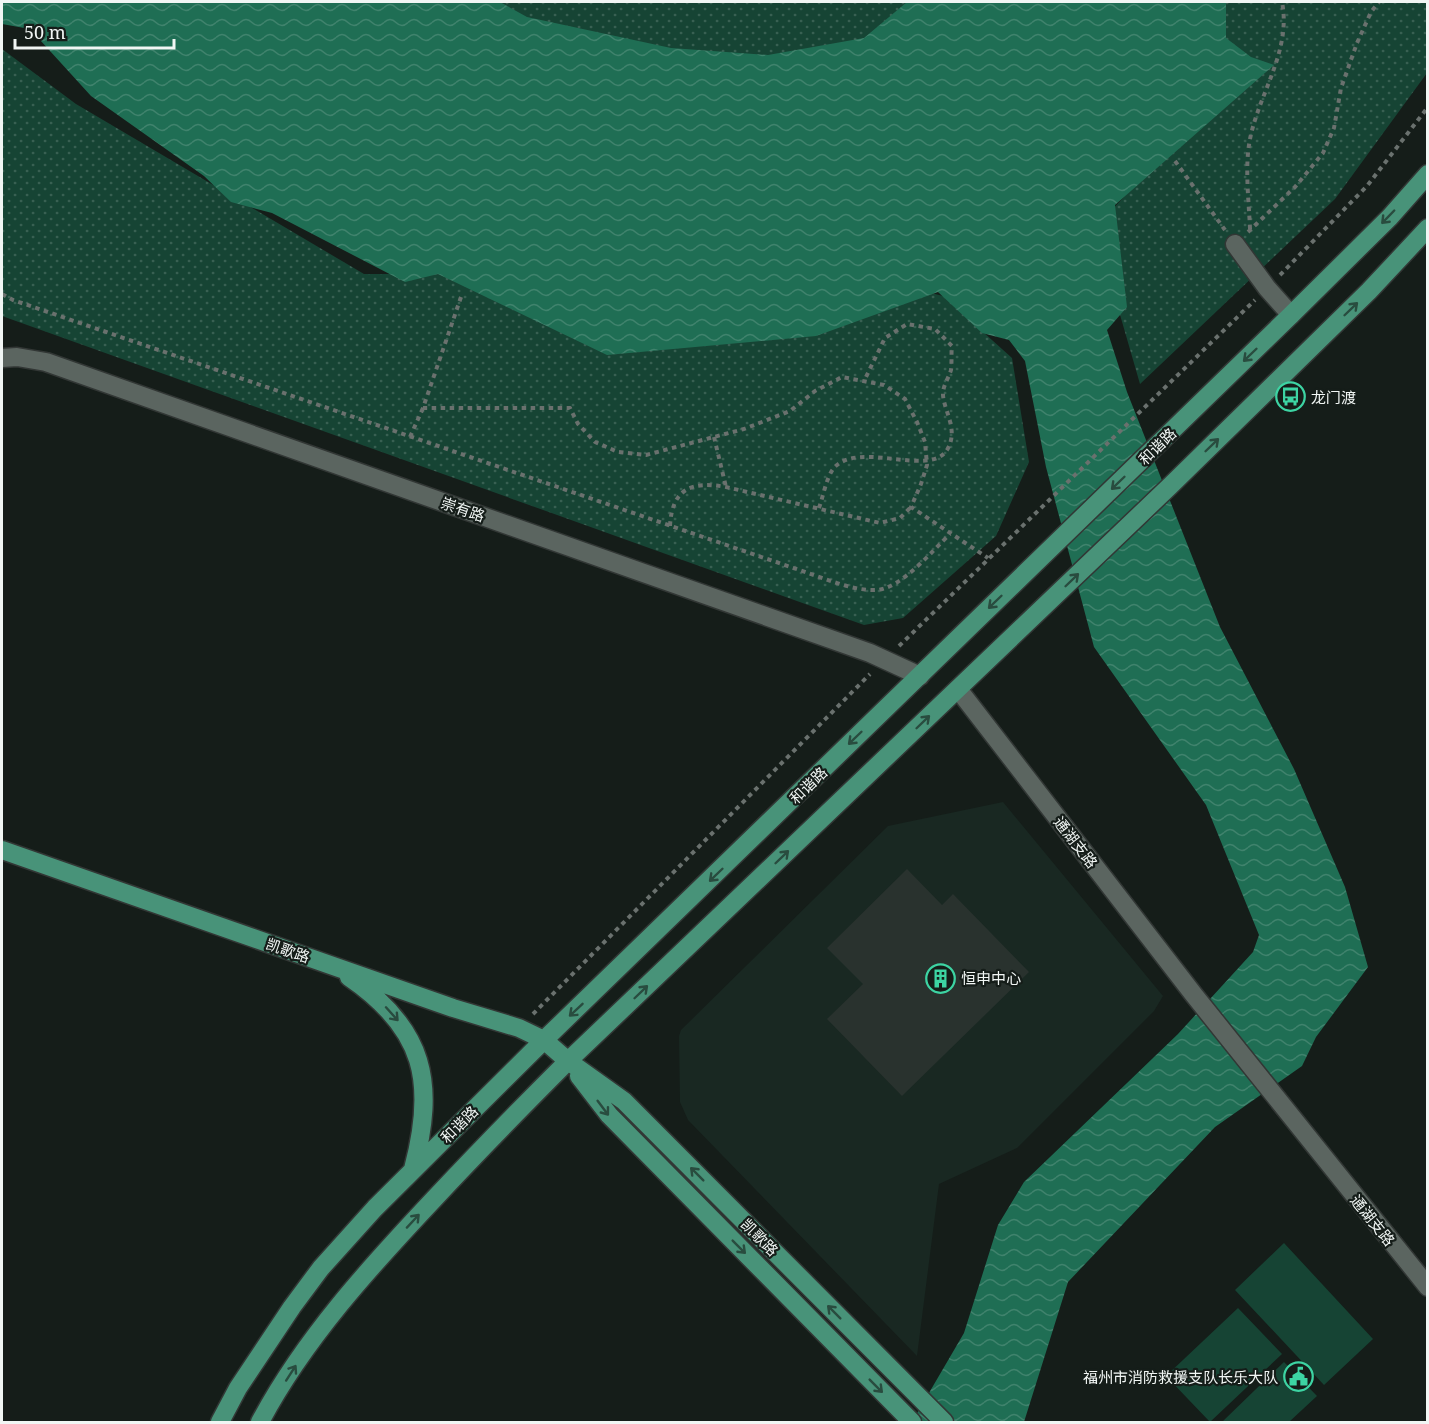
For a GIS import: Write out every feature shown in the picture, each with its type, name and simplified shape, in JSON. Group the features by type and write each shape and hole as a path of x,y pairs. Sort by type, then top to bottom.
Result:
{"main road":[{"name":"和谐路","path":"220,1422 238,1388 292,1307 315,1276 375,1208 544,1040 1161,443 1390,217 1428,174"},
{"path":"260,1422 298,1362 378,1258 568,1061 1170,486 1369,291 1428,228"},
{"name":"凯歌路","path":"2,850 453,1008 519,1028 544,1040 568,1061 624,1101 944,1422"},
{"path":"330,964 357,982 394,1015 405,1030 418,1058 425,1096 424,1118 413,1169"},
{"name":"凯歌路","path":"568,1061 609,1115 909,1420"}],"street":[{"path":"1235,244 1267,288 1291,315"},
{"name":"崇有路","path":"2,358 17,357 46,362 885,659 920,676"},
{"name":"通湖支路","path":"964,684 1194,995 1428,1287"}],"path":[{"path":"1250,230 1248,146 1256,115 1272,77 1282,41 1282,2"},
{"path":"1175,160 1235,244 1295,186 1323,153 1334,128 1341,88 1357,43 1371,12 1379,2"},
{"path":"519,1028 885,659 1267,288 1367,186 1428,107"},
{"path":"2,294 13,300 670,526 858,588 878,590 896,583 919,565 950,534"},
{"path":"411,437 461,297"},
{"path":"819,508 833,470 844,461 867,456 899,461 926,460 936,459 946,451 952,434 943,392 951,370 952,346 935,329 907,324 885,338 864,381"},
{"path":"423,408 570,408 578,424 595,442 618,452 646,455 744,429 790,411 815,391 842,377 884,385 905,399 918,422 925,442 927,465 911,507 900,518 880,523 726,487 693,485 678,495 670,512 670,526"},
{"path":"714,437 726,487"},
{"path":"911,507 988,558"}],"shaded area":[{"path":"399,2 951,2 913,57 533,78"},
{"path":"1219,2 1427,2 1427,73 1335,199 1140,384 1095,228 1207,108"},
{"path":"2,49 76,104 364,274 907,287 943,296 1012,358 1029,462 996,536 903,618 864,625 2,316"},
{"path":"1003,802 1163,996 1154,1011 1017,1148 939,1184 917,1356 688,1120 680,1102 679,1036 681,1030 888,826"},
{"path":"1284,1243 1373,1339 1324,1385 1235,1290"},
{"path":"1238,1308 1282,1354 1210,1422 1166,1376"},
{"path":"1284,1362 1317,1396 1289,1422 1222,1422"}],"water":[{"path":"2,2 500,2 527,17 671,48 768,55 864,38 907,2 1226,2 1226,38 1251,57 1274,65 1115,205 1127,307 1107,330 1127,392 1220,627 1294,769 1345,887 1368,967 1316,1037 1302,1066 1215,1127 1068,1282 1024,1422 912,1422 964,1333 998,1225 1024,1182 1178,1034 1253,952 1259,935 1206,805 1094,647 1046,467 1025,361 1009,340 982,333 938,292 816,336 607,355 438,274 405,282 272,213 231,202 204,176 91,96 30,29 2,24"}],"building":[{"name":"恒申中心","path":"907,869 942,905 953,894 1029,972 902,1096 827,1019 863,984 827,948"}],"place":[{"name":"龙门渡","path":"1290,397"},
{"name":"恒申中心","path":"940,978"},
{"name":"福州市消防救援支队长乐大队","path":"1299,1377"}]}
